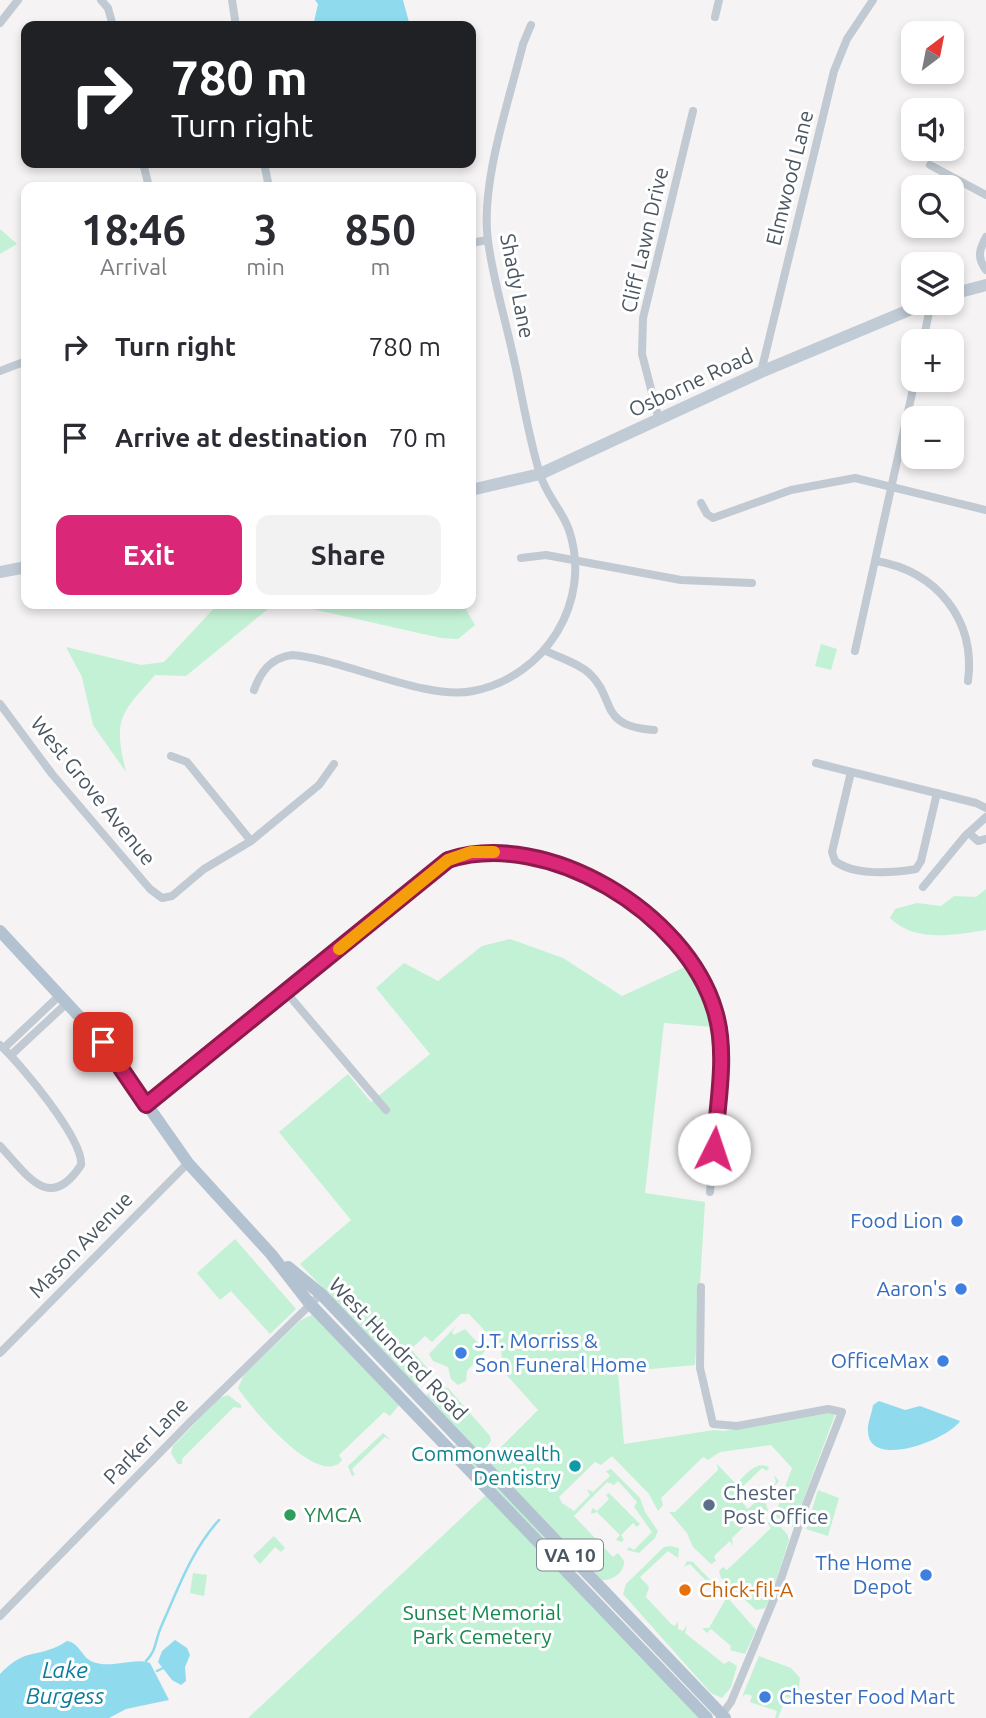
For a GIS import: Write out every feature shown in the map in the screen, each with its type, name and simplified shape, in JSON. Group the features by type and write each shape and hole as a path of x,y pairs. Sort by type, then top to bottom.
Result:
{"main road":[{"name":"West Hundred Road","path":"0,931 103,1042 188,1163 271,1254 310,1304 707,1718"},
{"name":"West Hundred Road","path":"271,1254 321,1294 722,1717"}],"street":[{"path":"0,23 18,0"},
{"path":"101,0 108,8 112,21"},
{"path":"232,0 235,21"},
{"path":"715,17 719,0"},
{"name":"Elmwood Lane","path":"761,372 834,71 847,39 870,1"},
{"name":"Shady Lane","path":"531,24 523,44 488,189 487,240 540,474 566,522 575,559"},
{"name":"Cliff Lawn Drive","path":"659,419 642,354 643,318 694,111"},
{"path":"930,165 986,195"},
{"path":"986,237 979,250 980,261 986,270"},
{"path":"476,242 487,240"},
{"path":"964,291 986,285"},
{"name":"Osborne Road","path":"476,489 540,474 761,372 901,313"},
{"path":"0,371 21,363"},
{"path":"855,651 912,392"},
{"path":"701,503 712,518 810,485 855,478 986,510"},
{"path":"521,558 546,555 681,580 752,583"},
{"path":"254,690 263,669 275,660 292,655 440,691 472,691 506,680 546,651 565,619 575,559"},
{"path":"876,561 915,573 946,598 964,629 969,657 968,681"},
{"path":"0,572 21,568"},
{"path":"546,651 588,672 598,685 609,709 620,720 640,729 654,730"},
{"name":"West Grove Avenue","path":"0,704 51,773 150,889 162,898 172,896 204,869 251,841"},
{"path":"171,756 187,762 251,841 318,785 334,764"},
{"path":"816,763 986,808"},
{"path":"851,772 832,852 835,861 872,872 911,870 919,866 937,793"},
{"path":"923,887 986,817"},
{"path":"969,833 978,841 986,839"},
{"path":"146,1105 448,860 471,852 500,852 564,867 622,896 660,923 691,960 706,986 716,1012 719,1034 720,1072 710,1192"},
{"path":"919,866 932,877"},
{"path":"286,992 386,1110"},
{"path":"0,1146 38,1185 48,1189 63,1186 81,1165 80,1150 33,1081 5,1049 63,999"},
{"name":"Mason Avenue","path":"2,1347 188,1163"},
{"path":"701,1287 700,1368 713,1424 737,1426 828,1409 842,1412 812,1488 776,1594 722,1717"},
{"name":"Parker Lane","path":"0,1616 321,1294"}],"green space":[{"path":"0,229 17,244 0,254"},
{"path":"213,609 268,609 186,676 155,675 143,688 122,718 120,740 126,772 93,725 82,677 66,647 141,665 164,662"},
{"path":"312,609 466,609 475,625 458,639 441,638"},
{"path":"821,644 837,649 831,670 815,666"},
{"path":"986,889 986,930 948,935 923,934 900,926 890,918 895,909 917,903 941,906 954,896 976,897"},
{"path":"510,939 563,958 622,996 685,967 703,995 713,1027 664,1023 645,1193 705,1202 695,1365 618,1372 624,1444 714,1430 724,1431 827,1412 835,1415 793,1527 785,1525 775,1515 792,1468 771,1445 720,1452 708,1460 703,1457 661,1498 663,1505 658,1511 649,1494 612,1456 601,1465 595,1462 559,1497 562,1503 574,1511 590,1495 587,1489 593,1492 610,1476 606,1471 611,1469 640,1498 645,1512 658,1531 655,1538 639,1553 627,1550 629,1547 634,1550 652,1532 634,1507 637,1502 618,1481 614,1485 607,1482 574,1516 613,1557 618,1553 624,1561 617,1575 602,1580 489,1462 538,1410 503,1371 501,1348 469,1314 461,1314 432,1342 425,1336 411,1349 428,1369 425,1381 417,1386 300,1264 351,1220 279,1132 348,1074 371,1102 430,1054 376,988 404,963 438,981 482,946"},
{"path":"235,1239 296,1309 270,1334 231,1291 220,1300 197,1273"},
{"path":"312,1315 399,1405 390,1416 384,1412 339,1455 342,1460 332,1466 318,1464 286,1442 238,1388 244,1375 301,1320"},
{"path":"457,1325 452,1332 454,1335 465,1329 485,1351 467,1371 466,1381 458,1385 451,1379 448,1367 433,1361 429,1354"},
{"path":"436,1386 448,1388 490,1436 491,1441 484,1450 478,1450 426,1396"},
{"path":"228,1395 241,1405 241,1408 234,1407 182,1459 182,1464 178,1464 171,1453 173,1446 220,1398"},
{"path":"383,1433 391,1440 385,1437 352,1469 355,1475 352,1476 348,1466"},
{"path":"456,1444 562,1552 560,1554 550,1547 454,1446"},
{"name":"Chester Post Office","path":"717,1464 736,1484 755,1467 769,1467 767,1471 762,1468 735,1494 748,1509 776,1482 774,1475 779,1481 764,1499 768,1510 765,1515 759,1512 732,1538 733,1546 730,1541 714,1556 716,1561 711,1564 693,1547 687,1533 669,1512 675,1512 718,1470"},
{"path":"818,1490 839,1498 828,1536 806,1529"},
{"path":"609,1493 640,1524 637,1527 633,1523 621,1535 624,1540 621,1542 616,1540 620,1535 597,1512 591,1514 592,1508 597,1511 609,1499 606,1495"},
{"name":"Sunset Memorial Park Cemetery","path":"486,1495 701,1718 248,1718"},
{"path":"767,1522 781,1528 789,1540 770,1600 765,1608 756,1610 721,1578 719,1571 723,1567 727,1570 771,1528"},
{"path":"274,1536 285,1548 281,1552 275,1547 260,1564 253,1556"},
{"path":"664,1547 679,1548 678,1558 668,1551 640,1577 649,1587 646,1597 671,1624 675,1626 678,1621 678,1629 683,1631 687,1625 685,1633 724,1664 729,1661 737,1666 731,1687 722,1698 711,1693 623,1594 626,1584"},
{"path":"687,1561 693,1562 717,1587 714,1596 714,1589 690,1564 684,1567"},
{"path":"193,1573 207,1575 204,1596 190,1593"},
{"path":"727,1597 756,1630 745,1654 730,1650 731,1646 711,1629 707,1633 702,1628 709,1628"},
{"path":"759,1656 791,1668 800,1678 798,1696 793,1699 786,1697 778,1718 775,1718 777,1711 750,1702 752,1696 746,1694 742,1697"}],"water":[{"path":"315,0 403,0 409,21 314,21 318,4"},
{"path":"879,1401 905,1410 920,1406 960,1421 941,1436 911,1448 882,1449 872,1443 868,1432 873,1405"},
{"path":"175,1640 187,1648 190,1655 185,1667 186,1681 181,1685 172,1680 158,1662 162,1651"},
{"name":"Lake Burgess","path":"67,1641 75,1644 93,1662 100,1664 137,1661 150,1663 169,1700 126,1709 109,1718 0,1718 0,1674 18,1659 57,1647"}],"waterway":[{"path":"146,1661 154,1649 186,1571 219,1520"},
{"path":"157,1671 163,1668"}],"slow traffic":[{"path":"339,949 448,860 471,852 494,852"}],"place":[{"name":"Food Lion","path":"957,1221"},
{"name":"Aaron's","path":"961,1289"},
{"name":"J.T. Morriss & Son Funeral Home","path":"461,1353"},
{"name":"OfficeMax","path":"943,1361"},
{"name":"Commonwealth Dentistry","path":"575,1466"},
{"name":"Chester Post Office","path":"709,1505"},
{"name":"YMCA","path":"290,1515"},
{"name":"The Home Depot","path":"926,1575"},
{"name":"Chick-fil-A","path":"685,1590"},
{"name":"Chester Food Mart","path":"765,1697"}],"route":[{"path":"103,1042 146,1105 448,860 471,852 500,852 564,867 622,896 660,923 691,960 706,986 716,1012 719,1034 720,1072 714,1149"}]}
